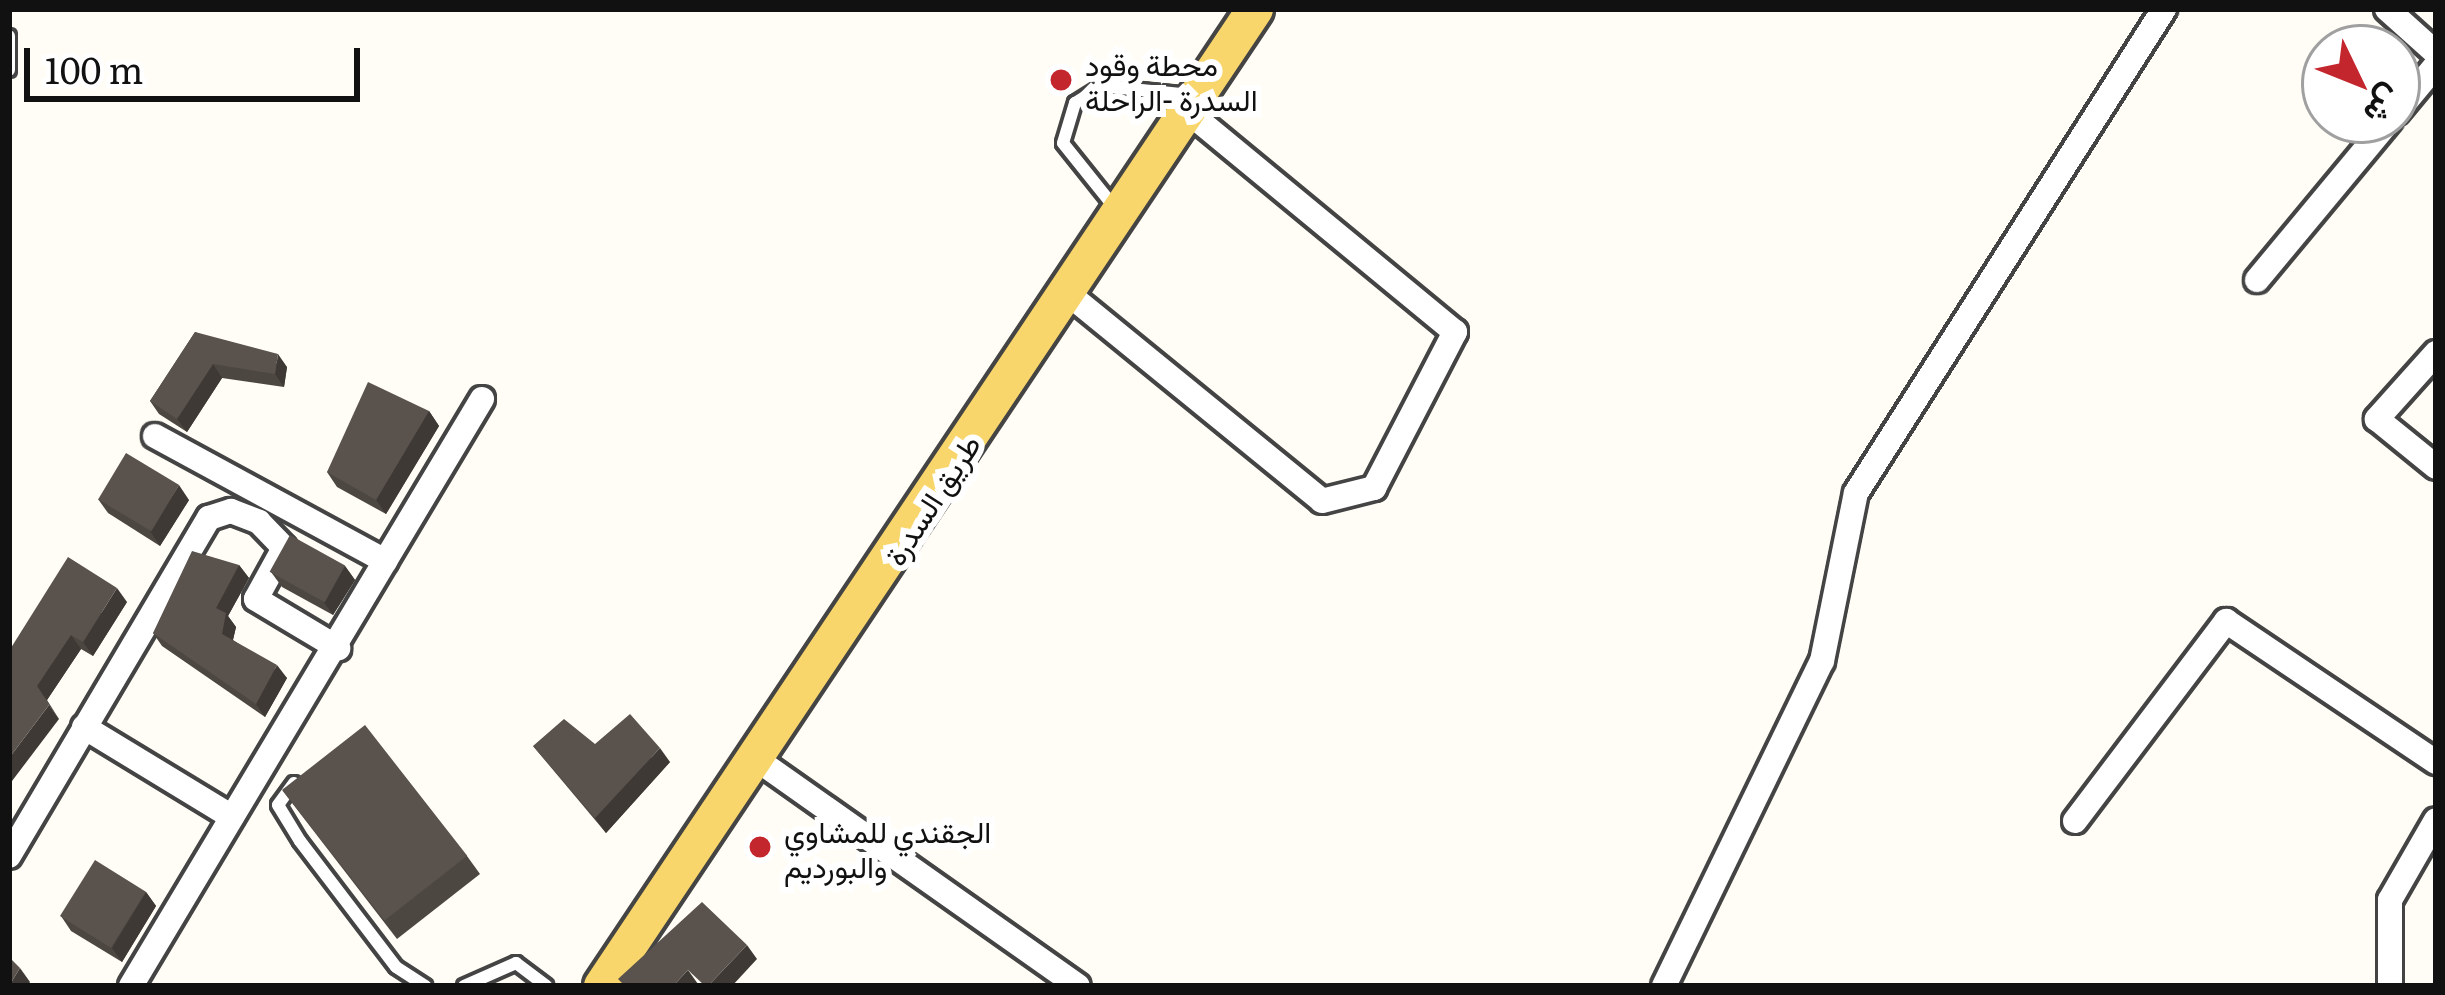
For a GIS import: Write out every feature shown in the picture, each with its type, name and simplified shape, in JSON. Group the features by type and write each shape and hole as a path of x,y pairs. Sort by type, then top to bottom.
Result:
{"main road":[{"name":"طريق السدرة","path":"602,986 760,761 1066,292 1115,208 1255,9"}],"street":[{"path":"1664,986 1822,661 1856,493 2164,9"},
{"path":"2387,9 2436,53"},
{"path":"1066,292 1322,501 1355,501 1374,488 1458,345 1455,332 1188,101"},
{"path":"2257,280 2370,144"},
{"path":"2436,353 2377,418 2436,467"},
{"path":"130,986 338,648 482,399"},
{"path":"155,436 385,561"},
{"path":"9,856 196,527 219,513 241,513 284,548 256,599 338,648"},
{"path":"2075,821 2226,621 2436,762"},
{"path":"83,727 232,818"},
{"path":"760,761 1078,986"},
{"path":"2390,986 2390,900 2436,820"}],"lane":[{"path":"9,36 9,70"},
{"path":"1115,208 1063,142 1076,103 1102,86 1188,101"},
{"path":"305,773 278,805 396,967 425,986"},
{"path":"464,986 516,963 546,986"}],"building":[{"path":"195,332 278,354 275,374 213,364 177,419 150,401"},
{"path":"368,382 429,411 376,500 327,472"},
{"path":"126,453 179,485 151,531 98,499"},
{"path":"290,535 345,566 325,602 270,572"},
{"path":"192,551 239,565 216,608 226,613 222,634 277,665 256,704 153,633"},
{"path":"68,557 117,588 83,642 71,635 37,686 49,705 9,758 9,651"},
{"path":"630,714 660,748 595,818 533,746 564,719 595,744"},
{"path":"365,725 467,856 384,920 282,790"},
{"path":"95,860 146,892 111,948 60,916"},
{"path":"702,902 747,945 708,986 688,970 673,986 625,986 618,979"},
{"path":"9,957 20,968 9,986"}],"place":[{"name":"محطة وقود السدرة -الراحلة","path":"1061,80"},
{"name":"الجقندي للمشاوي والبورديم","path":"760,847"}]}
